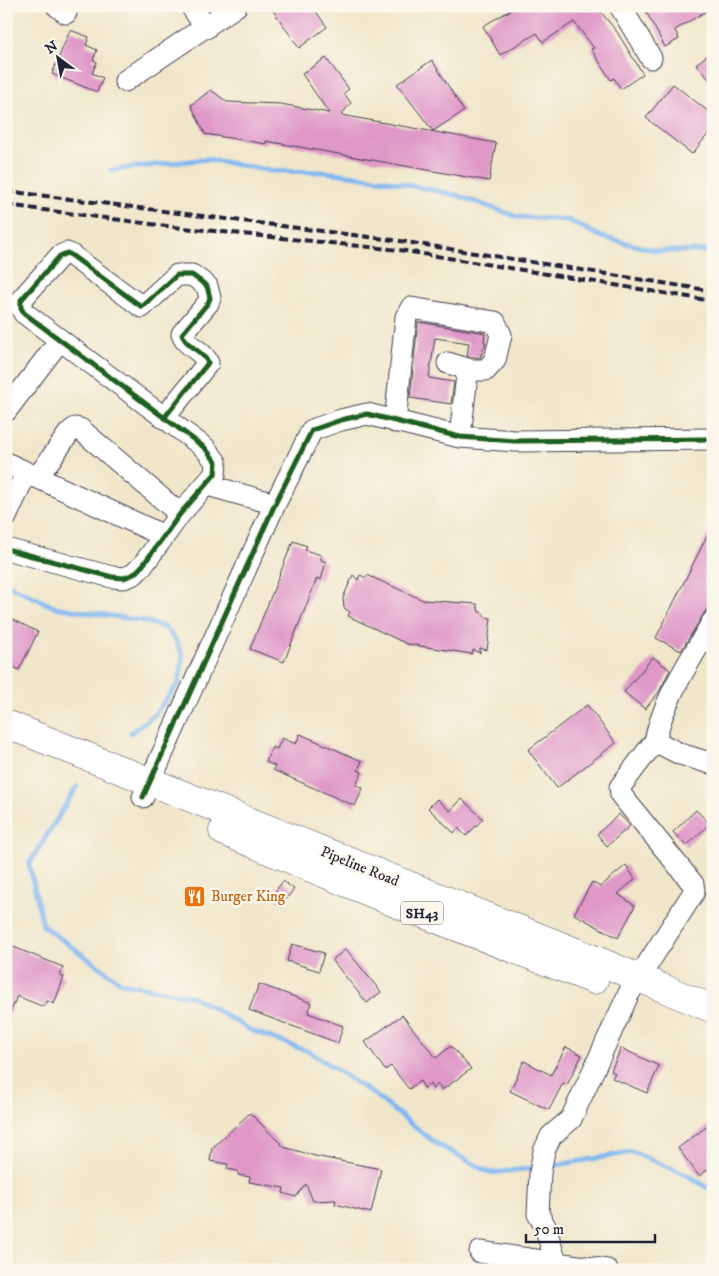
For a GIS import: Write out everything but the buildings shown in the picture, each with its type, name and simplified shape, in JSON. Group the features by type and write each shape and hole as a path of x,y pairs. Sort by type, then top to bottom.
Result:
{"main road":[{"name":"Pipeline Road","path":"6,724 146,789 634,986 713,1026"},
{"name":"Pipeline Road","path":"6,743 146,789"},
{"name":"Pipeline Road","path":"634,986 713,1009"}],"street":[{"path":"191,6 206,28"},
{"path":"125,81 236,6"},
{"path":"620,6 651,58"},
{"path":"6,549 112,577 124,578 134,574 144,565 180,514 215,474 216,462 214,457 24,313 20,304 63,254 71,255 142,307 176,275 192,275 202,281 209,292 208,303 182,334 185,340 206,358 208,363 164,418"},
{"path":"395,422 406,317 411,308 495,322 501,335 495,360 486,370 471,370 448,363"},
{"path":"6,411 60,340"},
{"path":"460,437 467,375 471,370"},
{"path":"146,789 275,504 312,430 341,420 367,414 460,437 515,441 713,439"},
{"path":"6,517 31,476 69,432 75,428 80,429 180,514"},
{"path":"6,463 164,536"},
{"path":"207,485 275,504"},
{"path":"556,1263 545,1226 538,1214 540,1173 544,1151 551,1136 571,1119 634,986 694,892 693,884 621,795 620,787 655,741 659,720 673,689 713,621"},
{"path":"655,741 680,754 710,757"},
{"path":"480,1252 502,1263 556,1263 607,1270"}],"waterway":[{"path":"111,170 207,159 272,171 326,172 385,180 456,195 518,217 568,220 602,237 657,251 713,251"},
{"path":"6,584 54,607 144,621 166,628 176,641 183,656 179,683 154,715 131,733"},
{"path":"77,787 29,864 43,926 122,983 194,997 250,1030 310,1052 376,1096 435,1143 490,1173 535,1168"},
{"path":"546,1167 632,1152 687,1175 713,1191"}],"railway":[{"path":"6,191 400,241 713,291"},
{"path":"6,205 174,227 399,250 713,301"}],"cycle path":[{"path":"6,549 112,577 124,578 134,574 143,565 180,514 215,474 216,462 205,448 24,313 21,308 21,300 60,256 67,253 71,255 142,307 177,275 192,275 207,286 210,298 208,303 182,334 187,342 208,363 164,418"},
{"path":"143,797 275,504 312,430 341,420 367,414 460,437 515,441 713,439"}],"place":[{"name":"Burger King","path":"195,896"}]}
